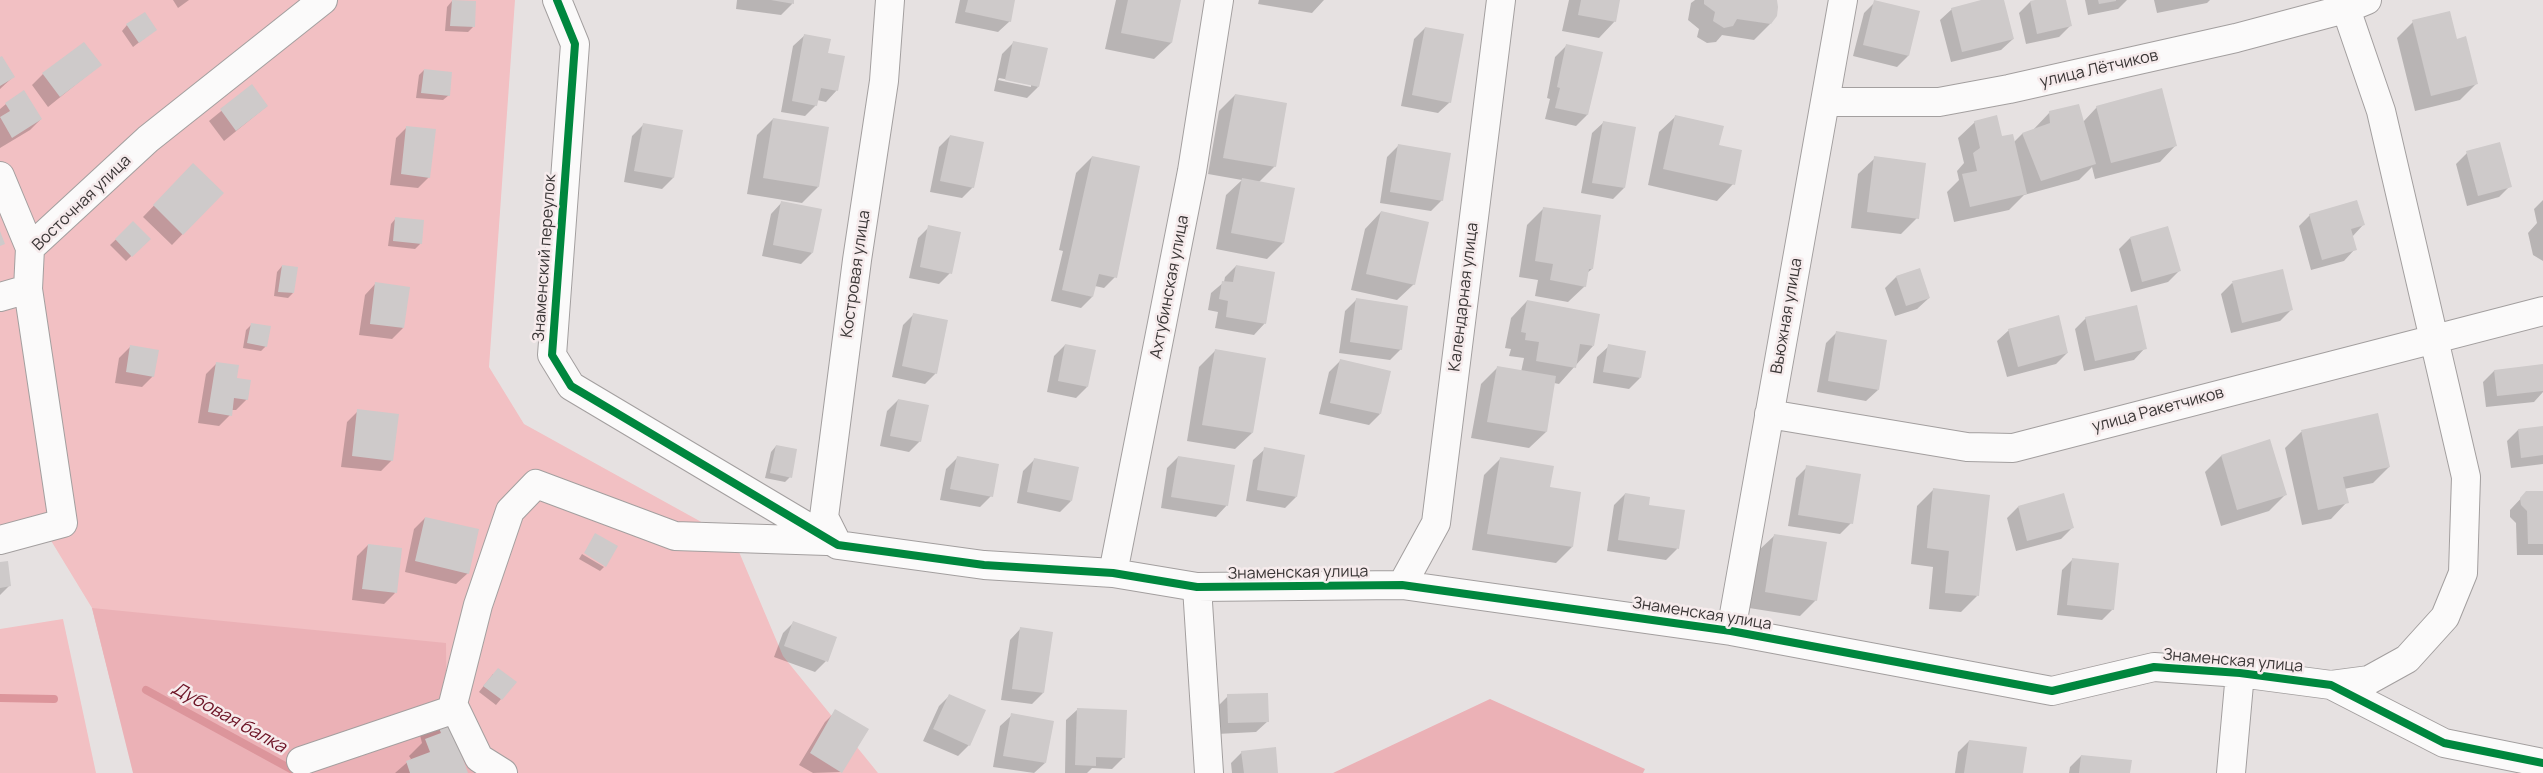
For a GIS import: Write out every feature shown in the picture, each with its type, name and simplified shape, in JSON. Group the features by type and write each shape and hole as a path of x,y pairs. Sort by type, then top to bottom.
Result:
{"street":[{"name":"Восточная улица","path":"0,540 63,523 28,289 30,248 148,140 323,0"},
{"name":"Знаменский переулок","path":"556,0 575,44 552,355 571,386 835,543"},
{"name":"Костровая улица","path":"835,543 824,517 857,260 884,81 890,0"},
{"name":"Ахтубинская улица","path":"1113,573 1192,171 1219,0"},
{"name":"Календарная улица","path":"1402,585 1436,523 1501,0"},
{"name":"Вьюжная улица","path":"1731,631 1843,0"},
{"path":"2331,685 2369,680 2407,659 2445,617 2463,573 2466,477 2381,111 2352,3"},
{"name":"улица Лётчиков","path":"1825,102 1939,102 2009,89 2236,38 2352,3"},
{"path":"0,176 30,248"},
{"path":"0,297 28,289"},
{"name":"улица Ракетчиков","path":"1769,414 1967,447 2013,448 2543,311"},
{"name":"Знаменская улица","path":"455,709 453,704 478,605 510,511 536,484 675,536 835,543 984,565 1113,573 1198,588 1402,585 1731,631 2052,691 2154,667 2240,673 2331,685 2444,743 2543,762"},
{"path":"1198,588 1210,773"},
{"path":"2232,773 2240,673"},
{"path":"301,760 455,709 479,758 503,773"}],"shaded area":[{"path":"0,0 515,0 489,367 524,424 734,540 783,656 878,773 162,773 120,719 92,608 50,539 0,547"},
{"path":"92,608 446,643 447,746 486,773 133,773"},
{"path":"63,619 96,773 0,773 0,629"},
{"path":"1490,699 1645,769 1643,773 1333,773"}],"building":[{"path":"452,0 476,1 475,27 450,26"},
{"path":"771,0 794,0 794,4"},
{"path":"968,0 1015,0 1011,22 965,12"},
{"path":"1128,0 1181,0 1172,43 1121,33"},
{"path":"1581,0 1620,0 1616,22 1578,15"},
{"path":"1704,0 1777,0 1777,16 1771,24 1737,19 1733,26 1724,28 1713,21 1715,12 1704,4"},
{"path":"1874,0 1920,11 1909,56 1863,45"},
{"path":"1981,0 2004,0 2014,39 1962,52 1951,8"},
{"path":"2066,0 2072,26 2037,34 2030,1"},
{"path":"2098,0 2116,0 2116,1 2099,4"},
{"path":"2450,11 2457,39 2466,36 2478,84 2431,96 2412,20"},
{"path":"145,12 157,30 139,43 126,24"},
{"path":"1425,27 1464,34 1451,103 1412,95"},
{"path":"804,34 831,39 828,53 845,56 838,91 821,88 817,106 792,101"},
{"path":"1013,41 1048,48 1039,87 1005,80"},
{"path":"84,42 102,65 60,97 42,73"},
{"path":"1566,44 1603,52 1588,115 1555,108 1560,88 1557,87"},
{"path":"2,56 15,77 0,86 0,57"},
{"path":"424,69 452,72 450,96 421,93"},
{"path":"252,84 268,106 236,131 220,109"},
{"path":"2162,88 2177,146 2111,163 2096,106"},
{"path":"24,90 42,119 12,138 0,117 10,111 5,103"},
{"path":"1235,94 1287,103 1276,167 1223,158"},
{"path":"2079,104 2096,164 2041,181 2022,133 2050,123 2049,111"},
{"path":"1675,115 1724,126 1719,145 1742,150 1735,185 1663,169"},
{"path":"1997,115 2002,136 2013,134 2027,194 1970,207 1962,174 1977,171 1973,153 1980,148 1974,121"},
{"path":"773,118 829,127 819,187 763,178"},
{"path":"1603,121 1636,127 1625,188 1592,183"},
{"path":"643,123 683,130 674,178 634,171"},
{"path":"406,126 436,129 430,178 401,174"},
{"path":"950,135 984,142 974,188 940,181"},
{"path":"2500,142 2512,187 2478,196 2466,151"},
{"path":"1398,144 1451,153 1443,201 1390,192"},
{"path":"1092,156 1140,166 1117,278 1099,274 1093,297 1062,290"},
{"path":"1874,156 1926,163 1919,219 1867,212"},
{"path":"193,163 224,193 183,235 153,205"},
{"path":"1242,178 1295,188 1284,243 1231,233"},
{"path":"2357,200 2365,225 2351,229 2357,250 2322,260 2309,214"},
{"path":"781,201 822,209 813,253 773,245"},
{"path":"1543,207 1601,215 1593,269 1589,269 1586,287 1550,280 1553,264 1535,261"},
{"path":"1381,211 1429,222 1415,285 1366,274"},
{"path":"395,217 424,220 422,244 393,241"},
{"path":"133,221 151,239 132,257 115,239"},
{"path":"928,225 961,232 952,274 920,267"},
{"path":"2168,226 2181,271 2142,282 2130,237"},
{"path":"0,231 5,244 0,246"},
{"path":"282,265 298,267 294,293 278,292"},
{"path":"1236,265 1275,272 1266,324 1226,317 1228,301 1219,299 1222,281 1233,282"},
{"path":"1920,268 1930,298 1906,306 1896,276"},
{"path":"2283,269 2293,310 2242,323 2232,281"},
{"path":"375,282 410,287 404,328 370,324"},
{"path":"1356,298 1408,306 1402,350 1350,342"},
{"path":"1527,300 1600,314 1594,346 1580,344 1576,368 1536,361 1539,342 1525,340 1526,333 1521,332"},
{"path":"2137,305 2147,349 2095,361 2085,317"},
{"path":"913,313 948,320 937,374 902,366"},
{"path":"2059,315 2068,353 2018,367 2008,329"},
{"path":"251,323 271,326 267,347 247,343"},
{"path":"1836,331 1887,340 1879,390 1828,381"},
{"path":"1065,344 1096,350 1088,387 1058,381"},
{"path":"1608,344 1646,351 1641,378 1603,372"},
{"path":"130,345 159,350 154,377 126,372"},
{"path":"1215,349 1266,358 1253,433 1202,425"},
{"path":"1340,359 1391,371 1381,414 1330,403"},
{"path":"216,362 239,365 237,378 251,380 248,400 234,398 232,416 208,412"},
{"path":"2543,364 2543,391 2497,396 2494,370"},
{"path":"1497,366 1556,376 1547,432 1487,422"},
{"path":"898,399 929,405 921,442 890,436"},
{"path":"357,409 399,414 393,461 352,456"},
{"path":"2378,413 2390,467 2343,477 2349,503 2318,510 2301,430"},
{"path":"2543,426 2543,455 2521,458 2518,429"},
{"path":"2270,439 2287,495 2237,510 2221,455"},
{"path":"776,445 797,449 792,478 770,473"},
{"path":"1264,447 1305,455 1297,497 1257,490"},
{"path":"957,456 999,464 993,497 950,489"},
{"path":"1178,456 1235,465 1228,506 1171,497"},
{"path":"1500,457 1554,466 1550,487 1581,492 1573,547 1487,534"},
{"path":"1034,458 1079,467 1072,501 1027,492"},
{"path":"1806,465 1861,474 1853,524 1798,515"},
{"path":"1933,488 1990,495 1979,596 1945,593 1949,551 1927,548"},
{"path":"2526,491 2543,491 2543,544 2528,544 2527,511 2521,505 2520,498"},
{"path":"1625,493 1650,497 1649,505 1685,510 1679,549 1618,540"},
{"path":"2064,493 2074,528 2027,541 2018,506"},
{"path":"425,517 479,529 469,574 415,561"},
{"path":"595,533 618,546 606,567 584,553"},
{"path":"1774,534 1827,542 1817,601 1765,592"},
{"path":"368,544 402,548 397,593 362,589"},
{"path":"2072,558 2119,563 2114,610 2067,605"},
{"path":"8,561 11,586 0,588 0,562"},
{"path":"793,621 837,637 828,662 784,646"},
{"path":"1020,627 1053,632 1044,693 1012,689"},
{"path":"498,668 517,682 502,700 483,686"},
{"path":"1268,693 1269,722 1228,723 1227,694"},
{"path":"949,694 986,710 970,746 933,729"},
{"path":"1077,708 1127,710 1125,758 1096,757 1096,766 1075,765"},
{"path":"835,709 869,729 842,773 810,753"},
{"path":"451,712 458,745 468,773 410,773 406,761 430,752 425,739 441,733 435,718"},
{"path":"1011,713 1054,721 1046,763 1003,756"},
{"path":"1969,740 2027,747 2023,773 1964,773"},
{"path":"1276,747 1278,773 1244,773 1241,751"},
{"path":"2081,755 2132,760 2130,773 2079,773"}],"waterway":[{"name":"Дубовая балка","path":"146,690 298,773"},
{"name":"Дубовая балка","path":"0,698 54,699"}],"cycle path":[{"path":"557,0 575,44 552,355 571,386 838,545 984,565 1113,573 1197,587 1402,585 1731,631 2052,691 2154,667 2240,673 2331,685 2444,743 2543,763"}]}
